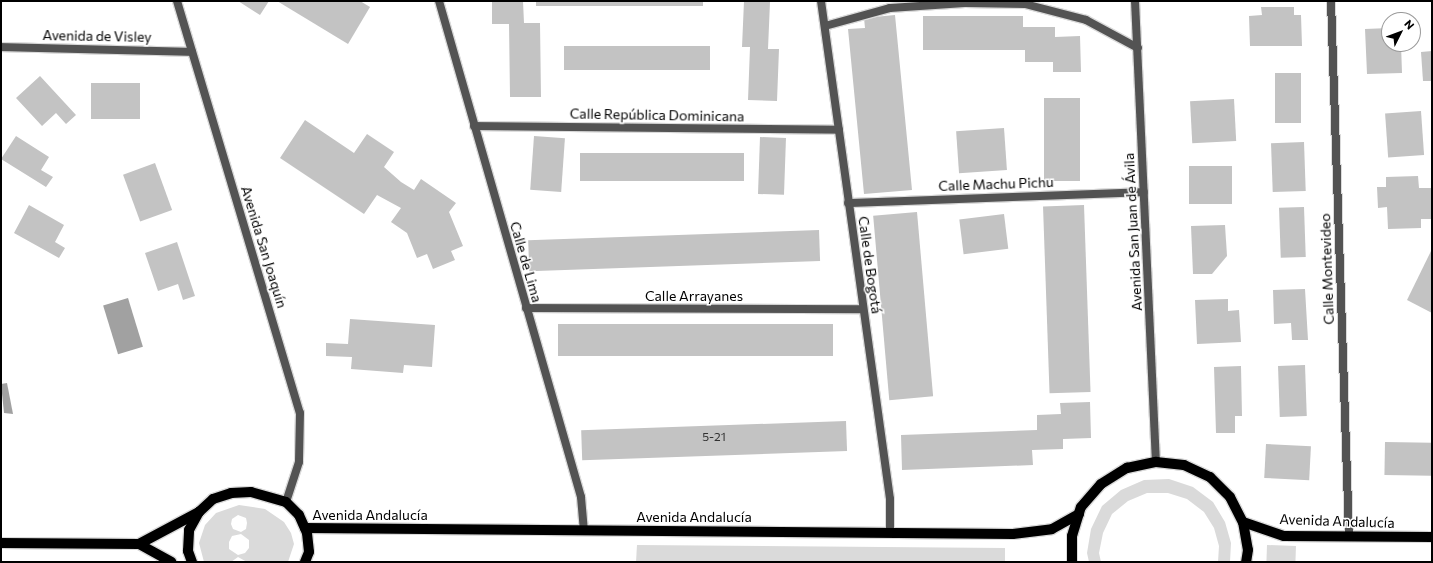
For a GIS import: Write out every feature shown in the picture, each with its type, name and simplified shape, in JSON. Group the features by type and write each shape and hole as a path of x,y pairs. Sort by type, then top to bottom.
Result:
{"main road":[{"path":"1072,562 1072,536 1079,514 1101,484 1127,468 1156,462 1184,465 1210,477 1230,497 1243,522 1248,550 1246,562"},
{"path":"139,544 199,512 213,499 231,493 251,492 286,502 299,515 305,528 309,552 305,562"},
{"path":"192,562 188,551 189,530 199,512"},
{"name":"Avenida Andalucía","path":"305,528 1034,533 1052,529 1079,514"},
{"name":"Avenida Andalucía","path":"1243,522 1284,536 1432,537"},
{"path":"1,542 139,544 171,562"}],"street":[{"name":"Avenida San Joaquín","path":"177,1 300,414 299,462 286,502"},
{"name":"Calle de Lima","path":"439,1 582,502 584,530"},
{"name":"Calle de Bogotá","path":"821,1 890,499 890,533"},
{"name":"Avenida San Juan de Ávila","path":"1135,1 1156,462"},
{"name":"Calle Montevideo","path":"1332,1 1349,536"},
{"path":"825,26 890,8 965,3 1026,4 1086,20 1138,48"},
{"name":"Avenida de Visley","path":"1,47 192,52"},
{"name":"Calle República Dominicana","path":"474,126 839,130"},
{"name":"Calle Machu Pichu","path":"848,203 1144,192"},
{"name":"Calle Arrayanes","path":"526,308 863,309"}],"shaded area":[{"path":"128,298 143,347 118,354 103,306"},
{"path":"7,383 13,414 4,413 1,384"},
{"path":"1169,479 1193,487 1213,502 1225,522 1231,543 1230,562 1218,562 1219,546 1214,528 1204,512 1187,499 1168,493 1147,493 1128,501 1112,514 1103,533 1099,553 1101,562 1089,562 1087,553 1091,529 1102,506 1121,490 1144,480"},
{"path":"239,505 265,509 284,522 291,533 294,544 288,562 247,562 238,557 231,562 204,562 199,543 205,525 216,513","holes":["238,515 246,518 247,523 246,529 241,532 233,529 231,524 232,519","241,534 249,540 249,548 245,553 238,555 229,549 229,542 232,536"]},
{"path":"637,545 1005,548 1005,562 636,562"},
{"path":"1267,545 1296,546 1295,562 1266,562"}],"building":[{"path":"238,1 269,1 260,15"},
{"path":"277,1 360,1 370,7 348,44"},
{"path":"492,1 523,1 524,23 540,23 541,97 510,97 509,24 492,24"},
{"path":"536,1 703,1 703,6 536,6"},
{"path":"744,1 770,2 768,49 779,49 777,101 748,100 750,47 742,47"},
{"path":"1261,7 1294,7 1294,15 1301,15 1302,46 1250,46 1249,16 1262,15"},
{"path":"895,15 912,190 864,194 848,29 865,28 864,18"},
{"path":"923,16 1023,16 1023,27 1055,27 1055,37 1080,36 1081,72 1053,72 1053,62 1025,62 1025,50 923,50"},
{"path":"1381,28 1381,52 1401,52 1402,73 1367,74 1365,29"},
{"path":"564,46 710,46 710,70 564,70"},
{"path":"1432,51 1432,81 1423,81 1421,52"},
{"path":"1275,73 1301,73 1301,123 1275,123"},
{"path":"40,76 76,115 66,124 56,113 42,126 16,98"},
{"path":"91,83 140,83 140,119 91,119"},
{"path":"1044,98 1080,98 1080,181 1044,181"},
{"path":"1234,99 1236,141 1192,143 1190,101"},
{"path":"1421,111 1424,155 1388,157 1385,114"},
{"path":"305,120 354,153 367,134 394,152 384,167 401,182 414,190 421,179 456,203 449,212 463,246 451,251 455,260 433,269 427,254 417,258 407,233 391,222 401,208 377,195 364,214 280,158"},
{"path":"1004,128 1007,170 959,173 956,131"},
{"path":"16,136 49,157 41,170 53,177 46,187 1,159"},
{"path":"534,136 565,138 561,192 530,190"},
{"path":"760,137 786,138 784,195 758,194"},
{"path":"1304,142 1306,191 1273,192 1271,143"},
{"path":"580,153 744,153 744,181 580,181"},
{"path":"155,163 172,210 140,222 123,175"},
{"path":"1189,166 1232,166 1232,204 1189,204"},
{"path":"1418,176 1419,188 1432,188 1432,219 1421,219 1421,228 1388,229 1387,207 1378,208 1377,187 1386,187 1386,177"},
{"path":"29,205 64,225 55,242 65,248 59,258 14,233"},
{"path":"1084,205 1091,392 1050,393 1043,206"},
{"path":"1304,207 1306,257 1281,258 1279,208"},
{"path":"917,212 933,396 889,400 873,216"},
{"path":"1004,214 1008,249 964,254 959,219"},
{"path":"1225,225 1227,256 1212,274 1193,274 1191,226"},
{"path":"819,230 820,261 529,271 528,240"},
{"path":"177,242 195,296 183,300 178,284 158,291 145,253"},
{"path":"1432,249 1432,313 1407,300"},
{"path":"1305,289 1308,340 1292,340 1291,323 1274,324 1273,290"},
{"path":"1228,299 1228,311 1239,310 1241,342 1197,344 1195,300"},
{"path":"350,319 435,325 432,367 404,365 403,373 351,369 352,357 326,356 326,343 348,344"},
{"path":"558,324 833,324 833,356 558,356"},
{"path":"1305,365 1307,416 1280,417 1278,366"},
{"path":"1241,366 1242,416 1235,416 1235,433 1216,433 1214,367"},
{"path":"1090,402 1091,438 1063,439 1063,449 1032,450 1033,465 902,470 901,435 1037,430 1037,415 1061,414 1060,403"},
{"path":"846,421 847,451 582,460 581,430"},
{"path":"1385,442 1432,443 1431,476 1384,475"},
{"path":"1266,444 1311,446 1309,480 1264,478"}]}
